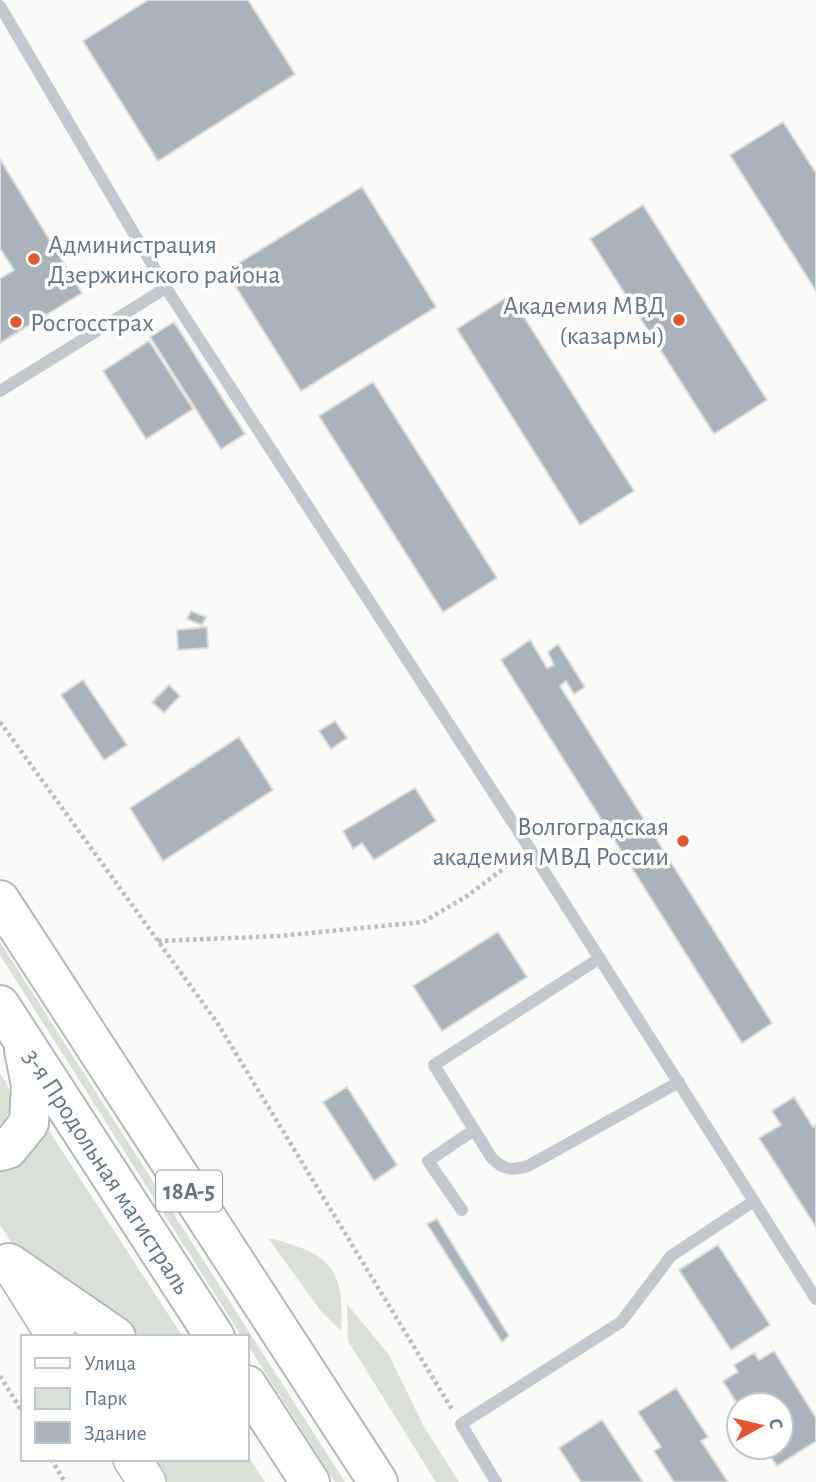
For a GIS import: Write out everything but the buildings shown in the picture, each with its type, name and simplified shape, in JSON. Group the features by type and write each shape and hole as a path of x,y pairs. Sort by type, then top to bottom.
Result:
{"highway":[{"name":"18А-5","path":"0,900 378,1482"},
{"name":"3-я Продольная магистраль","path":"0,1005 214,1335"},
{"path":"0,1151 8,1149 29,1122 31,1085 22,1038"},
{"path":"5,1255 113,1335"},
{"path":"248,1387 310,1482"},
{"path":"248,1436 297,1482"}],"main road":[{"path":"5,1255 55,1335"},
{"path":"133,1461 147,1482"}],"lane":[{"path":"0,6 166,288 530,849 816,1299"},
{"path":"0,391 166,288"},
{"path":"600,958 434,1065 491,1157 500,1167 513,1171 528,1166 679,1082"},
{"path":"462,1210 428,1161 474,1130"},
{"path":"496,1482 461,1424 621,1322 671,1256 754,1201"}],"path":[{"path":"0,722 218,1024 461,1424"},
{"path":"157,941 279,936 423,922 467,895 530,849"},
{"path":"0,1376 21,1410"},
{"path":"52,1461 65,1482"}],"green space":[{"path":"0,942 345,1482 335,1482 248,1346 248,1335 241,1335 0,955"},
{"path":"0,1073 8,1087 11,1105 0,1125"},
{"path":"42,1120 182,1335 139,1335 51,1276 13,1245 0,1225 0,1167"},
{"path":"268,1238 306,1250 329,1266 340,1291 341,1331 321,1311"},
{"path":"347,1304 389,1355 423,1425 459,1482 436,1482 348,1341"},
{"path":"248,1456 265,1482 166,1482 153,1461 248,1461"}],"place":[{"name":"Администрация Дзержинского района","path":"34,259"},
{"name":"Академия МВД (казармы)","path":"679,320"},
{"name":"Росгосстрах","path":"16,322"},
{"name":"Волгоградская академия МВД России","path":"683,841"}]}
